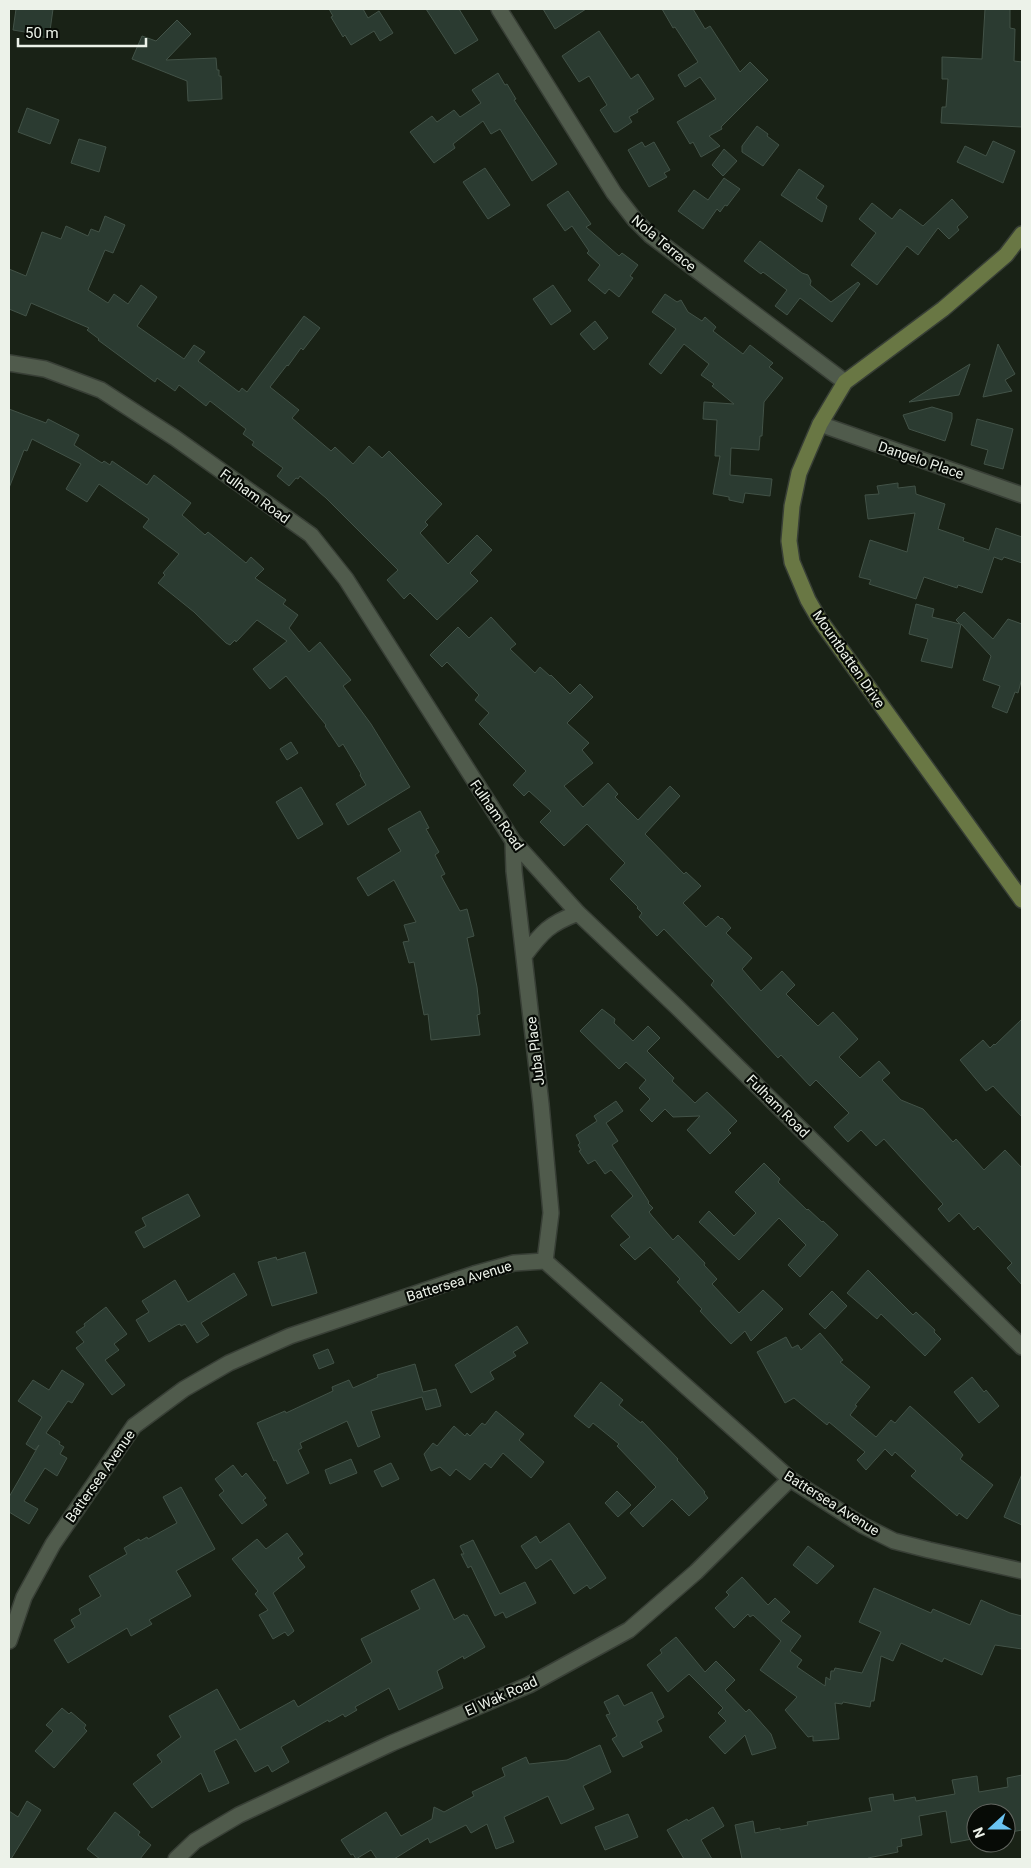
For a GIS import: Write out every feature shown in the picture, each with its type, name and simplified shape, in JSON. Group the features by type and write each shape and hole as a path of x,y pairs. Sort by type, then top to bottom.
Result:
{"main road":[{"name":"Mountbatten Drive","path":"1022,234 1006,255 943,309 845,382 820,424 799,473 792,506 789,541 792,562 819,619 1022,900"}],"street":[{"name":"Nola Terrace","path":"500,9 614,193 634,220 650,235 845,382"},
{"name":"Fulham Road","path":"9,363 44,369 101,390 174,438 310,535 346,580 513,841 578,914 677,1007 1022,1347"},
{"name":"Dangelo Place","path":"820,424 1022,495"},
{"name":"Juba Place","path":"513,841 514,871 541,1104 551,1213 546,1260"},
{"path":"524,956 542,933 552,924 578,914"},
{"name":"Battersea Avenue","path":"9,1642 24,1597 53,1544 134,1426 184,1389 229,1362 290,1336 474,1274 514,1263 546,1260 790,1479 862,1525 894,1541 1022,1571"},
{"name":"El Wak Road","path":"176,1859 195,1841 239,1815 392,1743 529,1685 628,1630 696,1572 790,1479"}],"building":[{"path":"16,9 53,9 49,38 13,30"},
{"path":"329,9 363,9 368,18 379,11 393,33 380,41 374,31 351,45 345,35 343,37 331,17 333,16"},
{"path":"426,9 459,9 478,40 455,54"},
{"path":"543,9 586,9 555,29"},
{"path":"662,9 693,9 705,29 710,26 740,72 750,62 768,80 721,127 722,129 709,136 720,146 701,157 693,142 690,144 677,122 716,99 700,77 685,87 678,75 698,62 675,27 673,28"},
{"path":"985,9 1010,9 1010,28 1015,29 1014,61 1022,62 1022,127 941,123 942,107 946,107 948,79 942,79 942,57 982,59"},
{"path":"177,20 191,34 166,60 216,58 217,70 219,70 219,76 221,76 222,99 188,101 187,81 132,59 142,36 156,41"},
{"path":"599,31 631,79 638,74 654,99 629,117 632,122 617,132 614,132 600,110 607,105 589,76 579,82 562,56"},
{"path":"498,73 505,85 507,84 516,99 514,100 557,164 532,181 500,129 491,134 483,121 453,144 455,148 434,163 410,132 432,116 437,122 454,110 460,117 481,103 472,90"},
{"path":"27,108 59,120 50,144 18,132"},
{"path":"757,126 779,145 763,166 742,152 742,146"},
{"path":"79,139 106,147 99,172 71,163"},
{"path":"993,141 1015,151 1003,183 957,162 965,146 986,156"},
{"path":"642,142 645,147 654,142 670,170 664,173 667,177 649,187 628,150"},
{"path":"724,149 737,161 723,176 712,165"},
{"path":"485,168 510,205 488,219 463,182"},
{"path":"799,169 824,186 816,198 827,206 822,222 781,195"},
{"path":"724,178 740,189 727,206 725,205 720,212 717,209 703,229 678,211 694,190 708,200"},
{"path":"568,191 591,224 586,227 619,256 622,253 638,265 630,276 633,278 619,297 609,289 605,294 588,280 600,265 587,253 589,251 572,226 565,231 547,205"},
{"path":"952,199 968,217 957,227 959,230 949,239 938,228 918,255 907,246 877,285 851,265 876,233 859,219 872,203 892,219 900,209 923,226"},
{"path":"105,216 125,225 113,253 105,250 88,290 108,303 114,294 128,304 141,285 157,297 137,326 184,359 194,345 205,352 198,361 239,392 242,388 247,392 304,316 320,328 303,350 301,348 270,387 299,410 292,418 331,451 335,447 353,464 369,446 382,458 389,451 442,504 425,522 428,525 420,533 448,564 477,535 492,550 470,573 478,581 437,620 410,593 404,599 387,580 398,570 326,498 300,476 289,486 277,476 283,468 252,445 254,442 243,434 246,429 210,401 206,406 179,385 175,391 157,378 155,382 98,340 87,330 89,328 31,303 26,316 9,309 9,269 26,276 42,232 61,239 66,226 88,236 91,229 99,232"},
{"path":"760,241 802,273 808,275 811,281 810,285 831,302 858,282 860,284 832,322 800,298 787,315 775,306 787,290 763,272 761,274 744,261"},
{"path":"553,285 571,311 551,325 533,299"},
{"path":"665,294 677,302 681,300 688,312 702,321 705,317 716,327 713,331 743,354 750,345 773,363 769,367 783,378 764,402 762,436 760,436 759,450 731,448 730,475 772,479 770,496 745,493 743,503 729,500 729,497 713,494 720,456 715,456 717,420 703,419 704,402 734,404 712,386 714,384 701,375 709,364 684,344 661,374 649,364 676,329 652,312"},
{"path":"595,321 608,338 594,350 580,334"},
{"path":"998,344 1015,374 1005,380 1012,391 983,397"},
{"path":"970,364 959,395 909,402"},
{"path":"932,407 952,413 945,441 909,429 903,415"},
{"path":"9,409 46,423 48,419 79,435 74,445 102,463 104,461 110,465 112,461 147,485 154,475 191,503 182,515 205,535 208,532 246,563 251,557 264,569 255,578 286,600 283,604 298,615 289,628 309,652 320,642 351,680 343,686 371,724 410,787 348,825 336,804 366,785 343,744 339,747 326,725 286,676 270,689 253,669 287,641 257,620 236,642 235,640 230,645 226,643 194,612 158,583 165,575 163,573 179,554 143,527 149,519 99,484 87,502 66,489 81,464 32,439 27,451 24,450 9,488"},
{"path":"977,419 1013,429 1003,469 984,464 988,450 971,445"},
{"path":"898,483 898,488 915,486 916,494 945,504 938,529 964,538 963,541 989,550 996,528 1022,537 1022,563 1004,557 1002,560 994,557 982,593 958,585 957,588 924,577 916,599 869,584 871,580 859,577 870,540 907,552 915,513 868,519 865,495 879,494 877,486"},
{"path":"916,604 934,609 932,617 960,624 956,620 964,612 993,639 1008,619 1022,624 1022,678 1018,693 1015,692 1007,713 992,707 1000,686 983,680 991,656 961,624 952,668 921,661 928,639 909,634"},
{"path":"491,617 516,644 510,649 535,673 540,667 570,694 580,684 593,697 567,723 589,743 582,750 593,763 564,786 583,807 608,783 618,794 615,797 638,820 670,786 680,796 645,834 684,874 686,872 701,886 683,903 706,927 718,916 731,928 726,933 752,958 742,969 761,991 782,971 795,985 786,994 818,1026 833,1012 858,1039 839,1057 860,1078 879,1061 890,1073 882,1080 901,1100 923,1109 953,1142 956,1139 984,1170 1005,1150 1022,1168 1022,1285 1007,1268 1012,1263 978,1226 974,1230 959,1213 949,1222 938,1209 943,1204 884,1139 876,1146 861,1130 848,1142 834,1127 849,1113 816,1080 810,1086 781,1055 778,1058 711,985 714,981 664,929 657,936 639,917 642,913 638,907 610,879 625,863 587,824 564,846 540,822 551,811 529,791 524,796 513,785 526,771 479,724 489,713 475,700 479,695 447,662 442,667 430,655 458,627 469,638"},
{"path":"291,742 298,753 287,760 280,749"},
{"path":"301,787 323,824 298,839 276,802"},
{"path":"420,811 429,828 426,829 439,852 435,855 445,874 441,876 460,911 467,909 474,936 467,938 477,987 480,1014 477,1015 480,1035 431,1040 428,1014 424,1015 414,962 409,963 403,942 409,941 404,925 416,922 394,880 368,896 357,878 401,851 388,829"},
{"path":"602,1009 615,1019 614,1023 633,1041 648,1026 660,1038 647,1051 674,1078 672,1081 695,1103 707,1092 737,1121 728,1130 731,1133 710,1154 687,1130 700,1116 673,1117 665,1109 652,1122 640,1110 650,1099 639,1088 646,1080 626,1062 619,1069 580,1031"},
{"path":"1022,1019 1022,1117 993,1086 986,1091 960,1060 983,1040 990,1048 995,1045"},
{"path":"616,1101 623,1111 606,1123 618,1141 612,1145 653,1208 649,1212 652,1216 673,1240 678,1235 705,1263 704,1265 717,1279 712,1284 739,1313 763,1290 783,1309 751,1341 745,1331 731,1344 700,1311 702,1309 677,1282 680,1279 650,1247 635,1260 620,1245 630,1237 611,1216 633,1196 611,1170 605,1174 595,1160 588,1164 579,1151 581,1150 578,1145 580,1143 576,1135 597,1121 594,1116"},
{"path":"764,1163 780,1179 778,1182 807,1210 838,1235 800,1277 788,1265 806,1245 779,1218 739,1260 699,1222 709,1211 734,1236 756,1213 735,1192"},
{"path":"188,1194 200,1216 144,1248 135,1232 146,1226 142,1218"},
{"path":"305,1252 317,1293 272,1306 258,1262 276,1257 277,1260"},
{"path":"868,1270 913,1315 916,1312 935,1330 934,1332 941,1339 925,1356 881,1314 877,1319 847,1293"},
{"path":"234,1273 247,1295 201,1323 209,1335 197,1343 185,1324 181,1326 180,1324 149,1342 136,1320 149,1312 142,1301 175,1280 188,1302"},
{"path":"832,1291 847,1306 825,1329 809,1314"},
{"path":"106,1307 127,1334 114,1344 119,1350 105,1360 125,1385 112,1395 76,1348 84,1342 76,1332"},
{"path":"517,1326 528,1343 513,1352 516,1356 490,1372 494,1379 471,1393 455,1365"},
{"path":"820,1333 843,1360 840,1362 870,1387 855,1405 857,1406 850,1415 876,1437 891,1420 895,1423 910,1406 959,1450 963,1455 960,1459 993,1485 967,1519 959,1513 957,1516 911,1476 916,1471 895,1452 892,1456 885,1449 866,1470 857,1460 865,1452 829,1422 827,1425 794,1398 785,1403 757,1352 786,1337 792,1348 798,1345 801,1350"},
{"path":"328,1349 334,1363 319,1369 313,1355"},
{"path":"415,1364 423,1392 436,1389 441,1406 426,1410 422,1397 371,1411 380,1437 358,1447 347,1421 300,1443 302,1448 298,1450 309,1473 287,1484 276,1460 274,1461 257,1423 285,1411 286,1413 333,1391 332,1387 349,1380 353,1388 378,1377 377,1375"},
{"path":"62,1370 84,1384 72,1403 68,1401 46,1433 60,1442 59,1444 64,1447 60,1454 67,1458 57,1476 45,1468 24,1501 38,1509 29,1524 9,1512 9,1497 39,1445 35,1450 26,1444 42,1417 18,1401 33,1380 49,1390"},
{"path":"972,1377 999,1406 979,1423 954,1392"},
{"path":"601,1382 623,1400 619,1405 641,1423 642,1421 678,1459 705,1492 708,1498 689,1516 672,1499 643,1527 630,1513 656,1487 617,1446 619,1444 593,1423 589,1428 574,1416"},
{"path":"496,1411 524,1434 519,1440 544,1462 531,1478 503,1453 491,1468 485,1463 470,1480 456,1469 450,1476 440,1467 431,1471 424,1454 433,1443 437,1446 454,1426 465,1436 467,1433 470,1436 482,1423 485,1425"},
{"path":"351,1459 357,1473 330,1484 325,1470"},
{"path":"391,1463 399,1479 382,1487 374,1471"},
{"path":"233,1465 242,1477 246,1473 266,1498 263,1500 267,1505 242,1524 219,1495 224,1491 215,1479"},
{"path":"1022,1474 1022,1525 1004,1517"},
{"path":"181,1487 215,1549 176,1571 191,1596 149,1620 152,1624 131,1636 127,1628 68,1663 54,1640 75,1627 71,1620 81,1614 79,1609 101,1596 89,1576 127,1554 124,1548 139,1539 140,1541 147,1537 148,1539 177,1523 163,1497"},
{"path":"617,1491 631,1505 618,1517 605,1503"},
{"path":"569,1523 606,1578 590,1589 587,1585 574,1594 551,1559 536,1569 521,1546 536,1536 540,1543"},
{"path":"287,1533 303,1554 298,1558 305,1567 273,1593 294,1631 288,1636 285,1632 273,1639 259,1615 268,1610 255,1594 258,1591 232,1559 257,1539 266,1549"},
{"path":"473,1540 500,1594 525,1582 536,1603 506,1618 503,1612 495,1616 471,1566 468,1568 461,1554 464,1554 460,1546"},
{"path":"808,1546 834,1566 817,1584 793,1565"},
{"path":"742,1577 768,1605 775,1598 790,1612 781,1621 801,1636 790,1651 802,1660 797,1667 825,1686 826,1677 830,1680 831,1671 834,1671 835,1668 862,1673 881,1632 859,1622 874,1588 931,1613 933,1609 970,1625 981,1600 1010,1613 1022,1616 1022,1649 995,1645 982,1675 944,1658 942,1662 901,1643 893,1661 881,1656 874,1701 871,1701 870,1707 843,1702 842,1704 835,1703 839,1739 813,1741 813,1736 808,1737 785,1710 797,1697 760,1670 781,1641 753,1615 750,1617 748,1614 734,1628 715,1608 729,1595 726,1592"},
{"path":"434,1579 454,1620 464,1614 465,1616 467,1615 485,1647 464,1659 463,1656 437,1671 443,1688 399,1710 389,1688 355,1707 357,1710 345,1717 343,1714 329,1722 328,1720 281,1747 289,1762 272,1772 268,1765 255,1772 236,1739 214,1751 229,1783 209,1792 201,1773 152,1808 133,1784 162,1762 157,1755 181,1737 169,1716 217,1689 240,1730 294,1700 298,1707 372,1662 361,1639 420,1609 411,1591"},
{"path":"676,1637 705,1672 716,1661 735,1680 725,1690 746,1712 749,1709 771,1734 776,1748 752,1755 745,1735 725,1754 709,1737 726,1721 718,1713 723,1708 689,1674 668,1692 647,1665 662,1653 660,1650"},
{"path":"652,1692 664,1717 657,1721 662,1731 640,1742 643,1747 623,1757 612,1739 617,1736 606,1715 610,1714 604,1702 618,1695 624,1706"},
{"path":"62,1708 69,1714 71,1712 86,1725 84,1728 87,1731 54,1768 35,1751 53,1731 46,1725"},
{"path":"600,1745 611,1772 583,1786 594,1809 561,1824 548,1796 504,1817 514,1842 496,1849 487,1824 471,1833 466,1825 430,1843 428,1838 394,1859 377,1859 371,1850 356,1859 341,1840 386,1812 401,1836 432,1819 434,1807 444,1812 474,1796 472,1792 505,1776 502,1768 526,1757 529,1764 567,1760"},
{"path":"1022,1775 1022,1830 1016,1831 1016,1803 966,1803 966,1840 951,1843 946,1811 919,1816 922,1835 901,1839 902,1846 897,1847 898,1852 868,1859 742,1859 735,1825 753,1821 755,1833 780,1828 780,1830 808,1825 807,1822 872,1811 869,1798 893,1794 894,1801 915,1797 916,1801 955,1794 952,1780 977,1776 979,1792 1008,1787 1007,1778"},
{"path":"27,1801 41,1810 11,1859 9,1859 9,1811 18,1817"},
{"path":"713,1807 724,1826 701,1840 712,1859 684,1859 667,1830"},
{"path":"115,1812 140,1832 138,1835 151,1845 140,1859 100,1859 87,1849"},
{"path":"628,1814 638,1837 605,1850 595,1827"}]}
